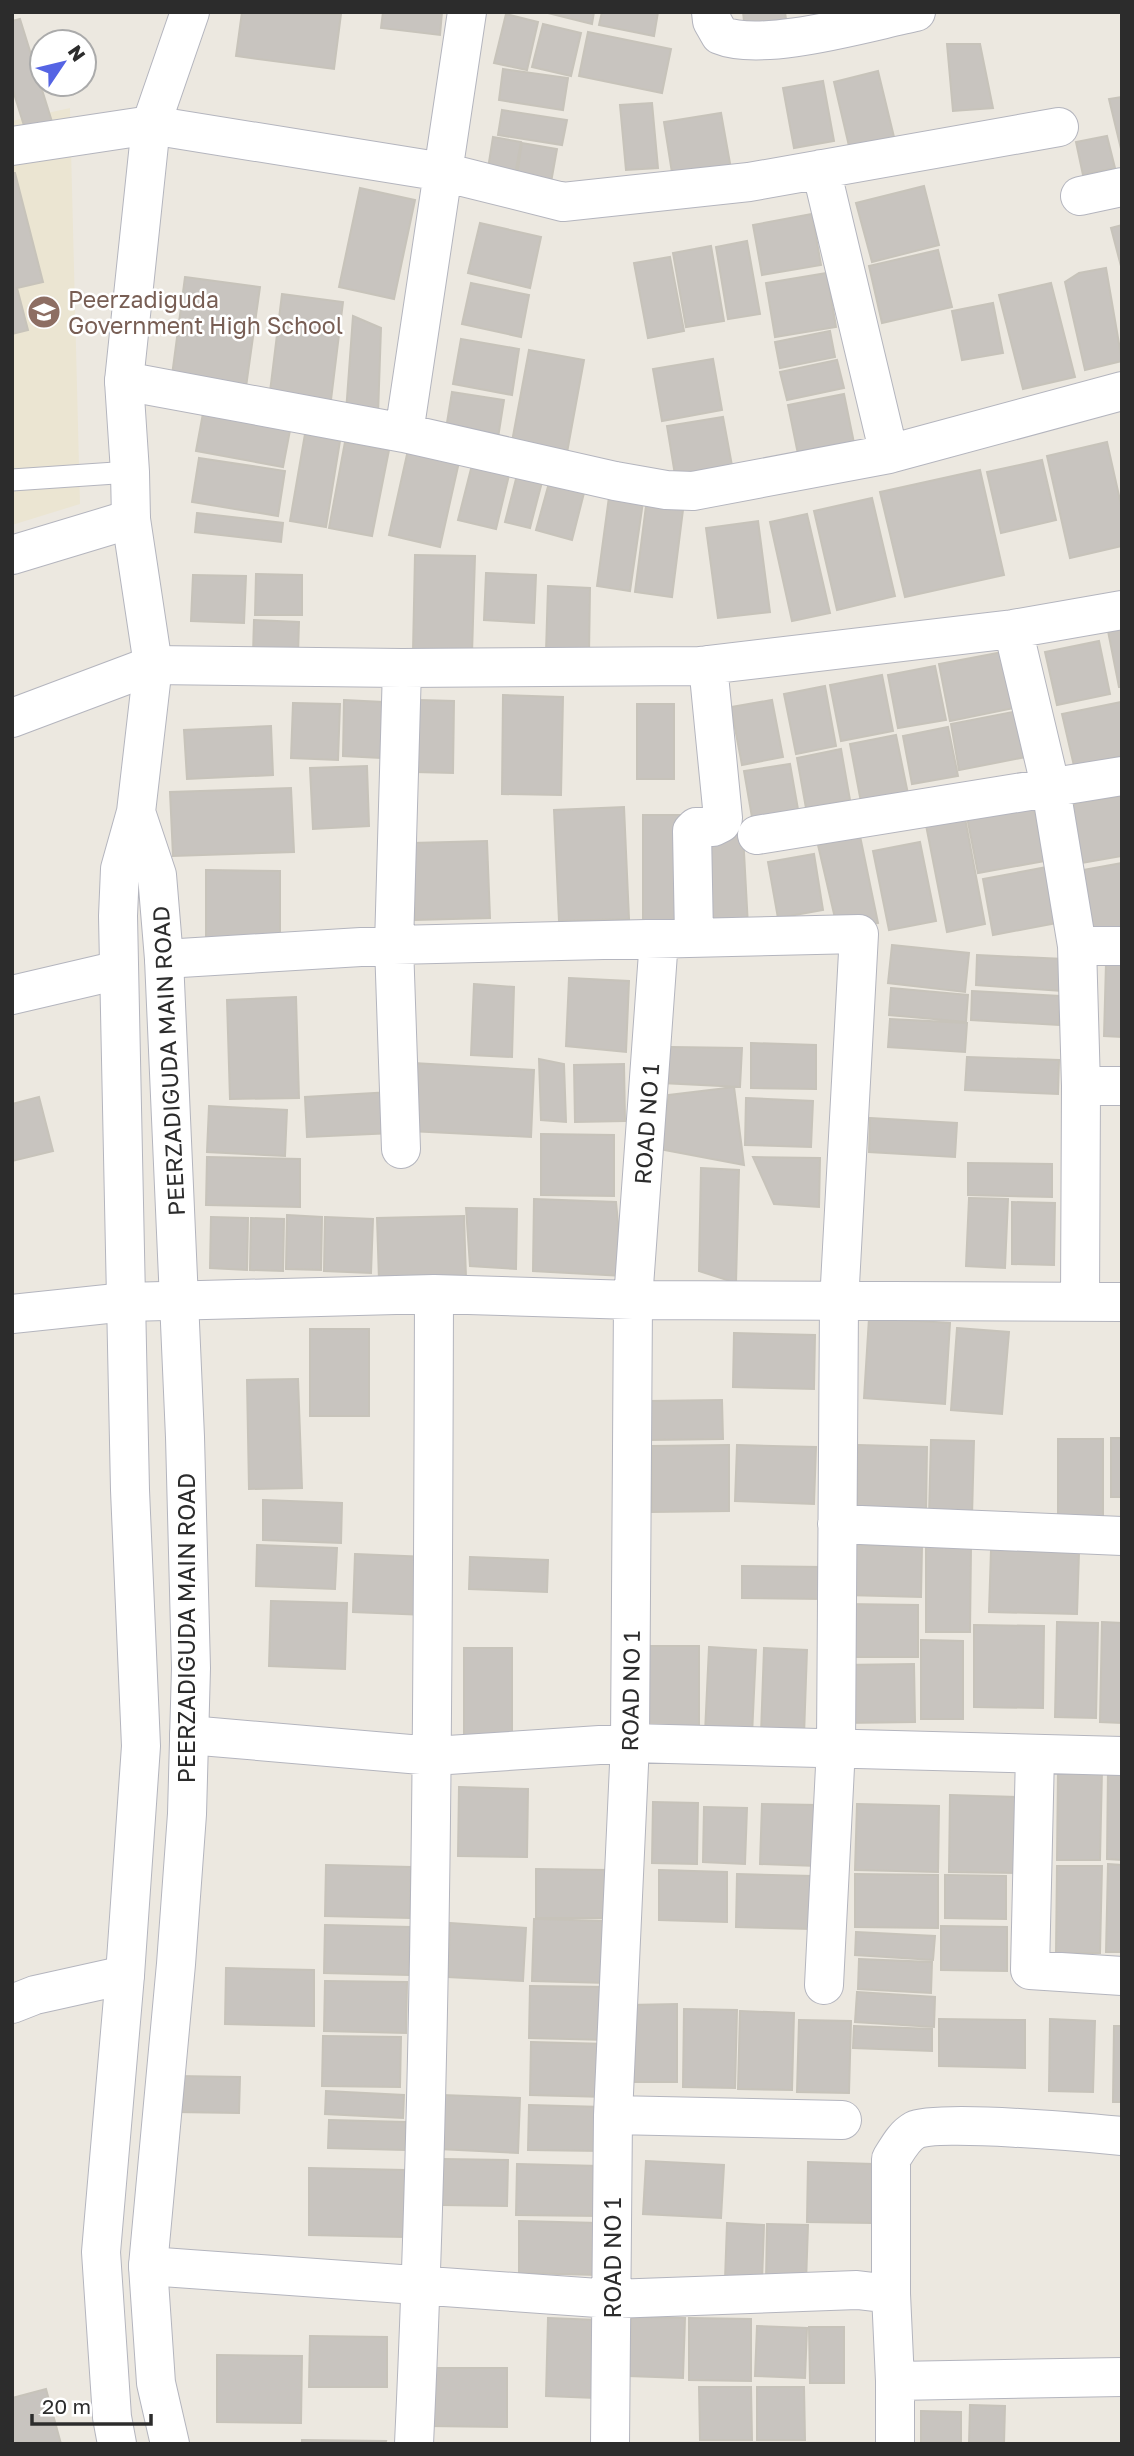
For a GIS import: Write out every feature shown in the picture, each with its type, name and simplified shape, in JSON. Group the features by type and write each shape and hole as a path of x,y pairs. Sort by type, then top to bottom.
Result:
{"street":[{"name":"PEERZADIGUDA MAIN ROAD","path":"117,2444 112,2417 100,2252 125,1975 141,1745 130,1490 119,970 120,869 136,812 153,665 131,519 124,381 151,125 190,12"},
{"path":"404,432 467,12"},
{"path":"712,12 712,22 720,35 743,41 776,41 916,12"},
{"path":"12,146 151,125 443,172 562,202 749,182 1059,127"},
{"path":"821,169 889,454"},
{"path":"1080,196 1122,187"},
{"path":"124,381 404,432 615,481 693,491 889,454 1122,390"},
{"path":"12,555 131,519"},
{"path":"12,718 153,665 402,668 708,665 1013,629 1122,610"},
{"path":"1013,629 1051,789 1077,946 1081,1086 1080,1302"},
{"name":"ROAD NO 1","path":"610,2444 613,2115 630,1743 633,1300 676,938 692,831 696,827 713,827 721,823 723,817 708,665"},
{"path":"401,1149 394,945 402,668"},
{"path":"757,835 1122,776"},
{"name":"PEERZADIGUDA MAIN ROAD","path":"136,812 157,875 164,959 191,1668 187,1814 148,2266 156,2383 170,2444"},
{"path":"164,959 394,945 859,934 839,1303 836,1747 824,1985"},
{"path":"1077,946 1122,946"},
{"path":"12,995 119,970"},
{"path":"1081,1086 1122,1086"},
{"path":"414,2444 421,2285 433,1756 434,1294"},
{"path":"12,1314 126,1302 434,1294 839,1303 1122,1302"},
{"path":"836,1524 1122,1536"},
{"path":"189,1735 433,1756 630,1743 1122,1756"},
{"path":"1035,1754 1030,1970 1122,1976"},
{"path":"12,2004 35,1995 125,1975"},
{"path":"613,2115 842,2120"},
{"path":"895,2444 891,2159 902,2142 917,2129 950,2126 1122,2136"},
{"path":"148,2266 612,2299 857,2290 891,2294"},
{"path":"895,2381 1122,2377"}],"lane":[{"path":"12,480 130,472"}],"shaded area":[{"name":"Peerzadiguda Government High School","path":"70,108 80,504 12,525 12,121"}],"building":[{"path":"242,12 341,14 334,69 236,56"},
{"path":"383,12 442,12 440,35 381,28"},
{"path":"544,12 594,12 592,24"},
{"path":"602,12 658,12 654,36 599,25"},
{"path":"743,12 785,12 787,26 745,30"},
{"path":"506,14 538,22 527,70 494,63"},
{"path":"20,19 28,45 28,98 45,98 53,125 26,132 12,87 12,21"},
{"path":"543,24 581,33 571,76 532,67"},
{"path":"588,32 671,49 662,93 579,76"},
{"path":"947,44 980,44 993,108 953,111"},
{"path":"503,69 568,78 563,110 499,100"},
{"path":"878,71 894,137 849,146 834,82"},
{"path":"823,81 834,141 794,148 783,88"},
{"path":"1122,97 1122,153 1109,99"},
{"path":"652,103 658,168 626,170 620,105"},
{"path":"502,110 567,120 562,145 498,135"},
{"path":"721,113 731,169 673,179 664,122"},
{"path":"1107,136 1115,168 1083,175 1076,142"},
{"path":"493,137 521,142 514,180 487,175"},
{"path":"522,143 557,149 550,188 516,181"},
{"path":"12,173 15,173 43,282 17,288 28,330 12,334"},
{"path":"924,186 939,245 872,262 856,203"},
{"path":"360,188 415,200 394,299 339,287"},
{"path":"812,214 821,265 762,275 753,225"},
{"path":"480,223 541,237 530,288 468,273"},
{"path":"1122,225 1122,270 1111,228"},
{"path":"747,241 760,314 728,319 716,247"},
{"path":"711,246 724,321 686,327 673,253"},
{"path":"938,250 952,307 882,323 869,266"},
{"path":"670,257 684,331 648,338 634,263"},
{"path":"1106,268 1122,361 1085,370 1065,282 1079,273"},
{"path":"827,273 836,327 775,337 766,283"},
{"path":"185,277 260,287 245,394 171,383"},
{"path":"471,283 529,295 521,337 462,324"},
{"path":"1051,283 1075,377 1023,389 999,295"},
{"path":"282,294 343,302 330,408 269,400"},
{"path":"993,303 1003,353 962,360 952,311"},
{"path":"353,316 381,328 378,415 346,412"},
{"path":"830,331 835,357 780,368 775,342"},
{"path":"461,339 519,349 512,395 453,384"},
{"path":"529,350 584,360 566,458 511,447"},
{"path":"713,359 722,410 662,421 653,369"},
{"path":"837,360 844,388 787,400 780,372"},
{"path":"452,392 504,400 497,444 445,435"},
{"path":"844,394 854,443 798,454 788,405"},
{"path":"204,408 291,425 283,467 196,451"},
{"path":"723,417 733,471 676,481 667,426"},
{"path":"305,434 340,441 326,527 290,521"},
{"path":"345,442 389,450 372,536 329,528"},
{"path":"1107,442 1122,509 1122,546 1070,558 1047,456"},
{"path":"408,450 459,462 440,547 389,535"},
{"path":"199,458 285,471 278,516 192,502"},
{"path":"1042,460 1056,520 1001,533 987,472"},
{"path":"473,461 510,471 496,529 458,520"},
{"path":"980,470 1004,575 905,597 880,492"},
{"path":"517,475 542,482 530,528 505,522"},
{"path":"549,483 584,493 572,540 536,530"},
{"path":"609,497 643,502 630,591 597,586"},
{"path":"647,498 684,502 672,597 635,592"},
{"path":"872,498 895,596 837,610 814,511"},
{"path":"197,513 283,523 281,542 195,532"},
{"path":"807,514 830,613 792,621 770,522"},
{"path":"758,521 770,612 718,618 706,528"},
{"path":"415,555 475,556 472,654 413,652"},
{"path":"486,573 536,575 534,623 484,620"},
{"path":"256,574 302,575 302,615 255,615"},
{"path":"193,575 246,576 244,623 191,621"},
{"path":"548,586 590,588 589,654 546,652"},
{"path":"254,620 299,622 298,655 253,654"},
{"path":"1122,628 1122,687 1119,687 1108,631"},
{"path":"1099,641 1110,694 1057,705 1045,652"},
{"path":"1003,652 1014,708 950,721 939,664"},
{"path":"935,666 946,720 898,728 888,675"},
{"path":"882,675 893,731 841,741 830,685"},
{"path":"825,686 836,746 796,754 784,694"},
{"path":"503,695 563,697 561,795 502,794"},
{"path":"344,700 383,702 381,758 343,756"},
{"path":"418,700 454,701 453,773 416,772"},
{"path":"772,700 783,757 742,765 731,707"},
{"path":"1121,702 1122,756 1074,766 1062,714"},
{"path":"293,703 340,704 338,760 291,758"},
{"path":"637,704 674,704 674,779 637,779"},
{"path":"1018,711 1026,757 959,770 951,724"},
{"path":"271,726 273,775 187,779 184,730"},
{"path":"948,727 958,776 912,784 903,736"},
{"path":"896,735 908,794 861,802 850,744"},
{"path":"841,749 850,800 806,808 797,758"},
{"path":"790,764 799,815 753,823 744,771"},
{"path":"367,766 369,826 313,829 310,768"},
{"path":"291,788 294,852 173,856 170,792"},
{"path":"1122,796 1122,856 1081,863 1071,804"},
{"path":"1032,799 1045,861 978,873 966,812"},
{"path":"624,807 629,919 559,921 554,810"},
{"path":"964,813 985,924 947,932 925,820"},
{"path":"643,815 686,815 687,922 643,922"},
{"path":"743,834 748,926 700,928 694,836"},
{"path":"860,836 878,923 838,931 818,845"},
{"path":"487,841 490,918 415,920 412,843"},
{"path":"920,842 936,921 889,930 873,851"},
{"path":"814,854 823,910 778,918 768,862"},
{"path":"1122,863 1122,931 1094,936 1083,870"},
{"path":"1047,867 1057,923 993,935 983,879"},
{"path":"206,870 280,871 280,941 206,940"},
{"path":"892,945 969,953 965,992 888,983"},
{"path":"977,955 1064,959 1062,991 976,985"},
{"path":"1106,963 1122,963 1122,1037 1104,1036"},
{"path":"569,978 629,981 626,1052 566,1046"},
{"path":"474,984 514,987 512,1057 471,1055"},
{"path":"891,988 968,995 966,1022 889,1015"},
{"path":"972,991 1060,996 1059,1025 971,1020"},
{"path":"296,997 299,1098 230,1099 227,1000"},
{"path":"890,1019 967,1023 965,1052 888,1047"},
{"path":"751,1043 816,1045 816,1089 751,1088"},
{"path":"671,1047 742,1048 740,1087 662,1083"},
{"path":"967,1057 1059,1060 1058,1094 965,1090"},
{"path":"539,1059 564,1064 566,1122 541,1120"},
{"path":"413,1063 534,1070 531,1137 410,1131"},
{"path":"624,1064 625,1121 575,1122 574,1065"},
{"path":"734,1087 744,1165 659,1149 669,1095"},
{"path":"391,1092 393,1133 307,1137 305,1097"},
{"path":"39,1097 53,1151 12,1161 12,1104"},
{"path":"746,1098 813,1101 811,1147 745,1145"},
{"path":"209,1106 287,1110 285,1156 207,1152"},
{"path":"870,1118 957,1123 955,1157 869,1152"},
{"path":"541,1134 614,1135 614,1196 541,1195"},
{"path":"207,1157 300,1159 300,1207 206,1205"},
{"path":"753,1157 820,1158 819,1207 774,1204"},
{"path":"968,1163 1052,1164 1052,1197 968,1195"},
{"path":"701,1168 739,1170 736,1283 699,1271"},
{"path":"969,1198 1008,1199 1005,1268 966,1266"},
{"path":"534,1199 616,1202 623,1276 533,1271"},
{"path":"1012,1202 1055,1203 1054,1265 1012,1264"},
{"path":"466,1208 517,1209 516,1269 470,1266"},
{"path":"287,1215 322,1217 321,1270 286,1269"},
{"path":"464,1216 466,1278 379,1280 377,1218"},
{"path":"211,1217 248,1218 247,1270 210,1268"},
{"path":"325,1217 373,1219 371,1273 324,1271"},
{"path":"251,1218 284,1219 283,1271 250,1270"},
{"path":"869,1318 950,1323 945,1404 864,1398"},
{"path":"957,1328 1009,1332 1002,1414 951,1410"},
{"path":"310,1329 369,1329 369,1416 310,1416"},
{"path":"734,1333 815,1335 814,1389 733,1387"},
{"path":"298,1379 302,1488 249,1489 247,1380"},
{"path":"722,1400 723,1439 649,1440 649,1401"},
{"path":"1111,1438 1122,1438 1122,1497 1111,1497"},
{"path":"1058,1439 1103,1439 1103,1522 1058,1522"},
{"path":"931,1440 974,1441 972,1517 929,1515"},
{"path":"729,1445 729,1511 652,1512 652,1446"},
{"path":"737,1445 816,1447 814,1504 735,1501"},
{"path":"858,1445 927,1447 926,1514 857,1512"},
{"path":"263,1500 342,1503 341,1543 263,1540"},
{"path":"257,1545 337,1548 335,1589 256,1586"},
{"path":"846,1545 922,1546 921,1597 846,1595"},
{"path":"926,1547 971,1547 970,1632 926,1632"},
{"path":"991,1550 1079,1553 1077,1614 989,1612"},
{"path":"355,1554 428,1557 426,1615 353,1612"},
{"path":"470,1557 548,1560 547,1592 469,1589"},
{"path":"742,1566 823,1567 823,1599 742,1598"},
{"path":"271,1601 347,1603 345,1669 269,1666"},
{"path":"846,1604 918,1605 918,1657 846,1657"},
{"path":"1057,1622 1098,1623 1096,1718 1055,1717"},
{"path":"1102,1622 1122,1623 1122,1723 1100,1722"},
{"path":"974,1625 1044,1626 1043,1708 974,1707"},
{"path":"921,1640 963,1641 963,1719 921,1719"},
{"path":"646,1646 699,1646 699,1732 646,1732"},
{"path":"709,1647 756,1650 752,1735 705,1733"},
{"path":"464,1648 512,1648 512,1739 464,1738"},
{"path":"764,1648 807,1650 804,1736 761,1734"},
{"path":"914,1664 915,1722 844,1723 843,1665"},
{"path":"1058,1769 1102,1770 1100,1860 1057,1860"},
{"path":"1108,1769 1122,1770 1122,1860 1107,1859"},
{"path":"459,1787 528,1789 527,1857 458,1856"},
{"path":"950,1795 1021,1797 1020,1873 949,1872"},
{"path":"653,1802 698,1803 697,1864 652,1863"},
{"path":"762,1804 818,1805 817,1866 760,1864"},
{"path":"857,1804 939,1806 938,1872 855,1870"},
{"path":"704,1807 747,1808 745,1864 703,1862"},
{"path":"1108,1864 1122,1865 1122,1952 1106,1952"},
{"path":"326,1865 411,1867 410,1918 325,1916"},
{"path":"1057,1866 1102,1866 1100,1953 1056,1953"},
{"path":"536,1869 609,1870 609,1918 536,1918"},
{"path":"659,1870 727,1872 727,1922 659,1920"},
{"path":"737,1874 812,1876 811,1929 736,1927"},
{"path":"855,1874 938,1875 938,1928 855,1927"},
{"path":"945,1875 1006,1876 1006,1919 945,1918"},
{"path":"534,1919 609,1921 608,1983 532,1981"},
{"path":"450,1923 526,1928 523,1981 448,1977"},
{"path":"325,1925 410,1927 409,1975 324,1973"},
{"path":"941,1926 1007,1927 1007,1971 941,1970"},
{"path":"856,1932 935,1936 933,1960 855,1955"},
{"path":"859,1959 932,1962 931,1993 858,1989"},
{"path":"226,1968 314,1970 314,2026 225,2024"},
{"path":"325,1981 407,1982 406,2033 324,2031"},
{"path":"530,1986 609,1987 608,2040 529,2038"},
{"path":"857,1992 935,1997 934,2027 855,2022"},
{"path":"677,2004 677,2082 628,2082 628,2005"},
{"path":"684,2009 737,2010 735,2088 683,2087"},
{"path":"740,2011 794,2013 792,2090 738,2089"},
{"path":"939,2019 1025,2020 1025,2068 939,2066"},
{"path":"1050,2019 1095,2021 1093,2092 1049,2091"},
{"path":"799,2020 851,2021 849,2093 797,2092"},
{"path":"854,2026 932,2029 932,2051 853,2048"},
{"path":"1114,2026 1122,2026 1122,2102 1113,2102"},
{"path":"323,2036 401,2037 400,2087 322,2086"},
{"path":"531,2042 608,2044 607,2097 530,2095"},
{"path":"176,2076 240,2077 239,2113 176,2112"},
{"path":"326,2091 404,2095 403,2118 325,2114"},
{"path":"442,2095 520,2098 518,2153 439,2149"},
{"path":"529,2105 603,2107 603,2151 528,2150"},
{"path":"329,2120 406,2122 405,2150 328,2148"},
{"path":"442,2159 508,2160 507,2206 442,2205"},
{"path":"646,2161 724,2165 721,2218 643,2214"},
{"path":"808,2162 873,2164 872,2223 807,2222"},
{"path":"517,2164 600,2166 599,2216 516,2215"},
{"path":"309,2168 405,2170 404,2237 309,2235"},
{"path":"519,2221 599,2223 598,2275 519,2273"},
{"path":"727,2223 764,2225 762,2282 725,2280"},
{"path":"767,2224 808,2225 806,2283 766,2282"},
{"path":"631,2317 685,2318 683,2378 629,2376"},
{"path":"548,2318 598,2320 596,2398 546,2396"},
{"path":"689,2318 751,2319 751,2381 689,2380"},
{"path":"757,2326 807,2328 805,2378 755,2376"},
{"path":"809,2327 844,2327 844,2383 810,2383"},
{"path":"310,2336 387,2337 387,2387 309,2387"},
{"path":"217,2355 302,2356 301,2423 217,2422"},
{"path":"427,2368 507,2368 507,2427 427,2426"},
{"path":"699,2387 751,2387 752,2440 700,2440"},
{"path":"757,2387 804,2387 805,2440 757,2440"},
{"path":"46,2389 61,2444 12,2444 12,2398"},
{"path":"970,2405 1005,2406 1004,2444 969,2444"},
{"path":"921,2411 961,2412 961,2444 921,2444"},
{"path":"302,2440 386,2441 385,2444 302,2444"}],"place":[{"name":"Peerzadiguda Government High School","path":"44,312"}]}
